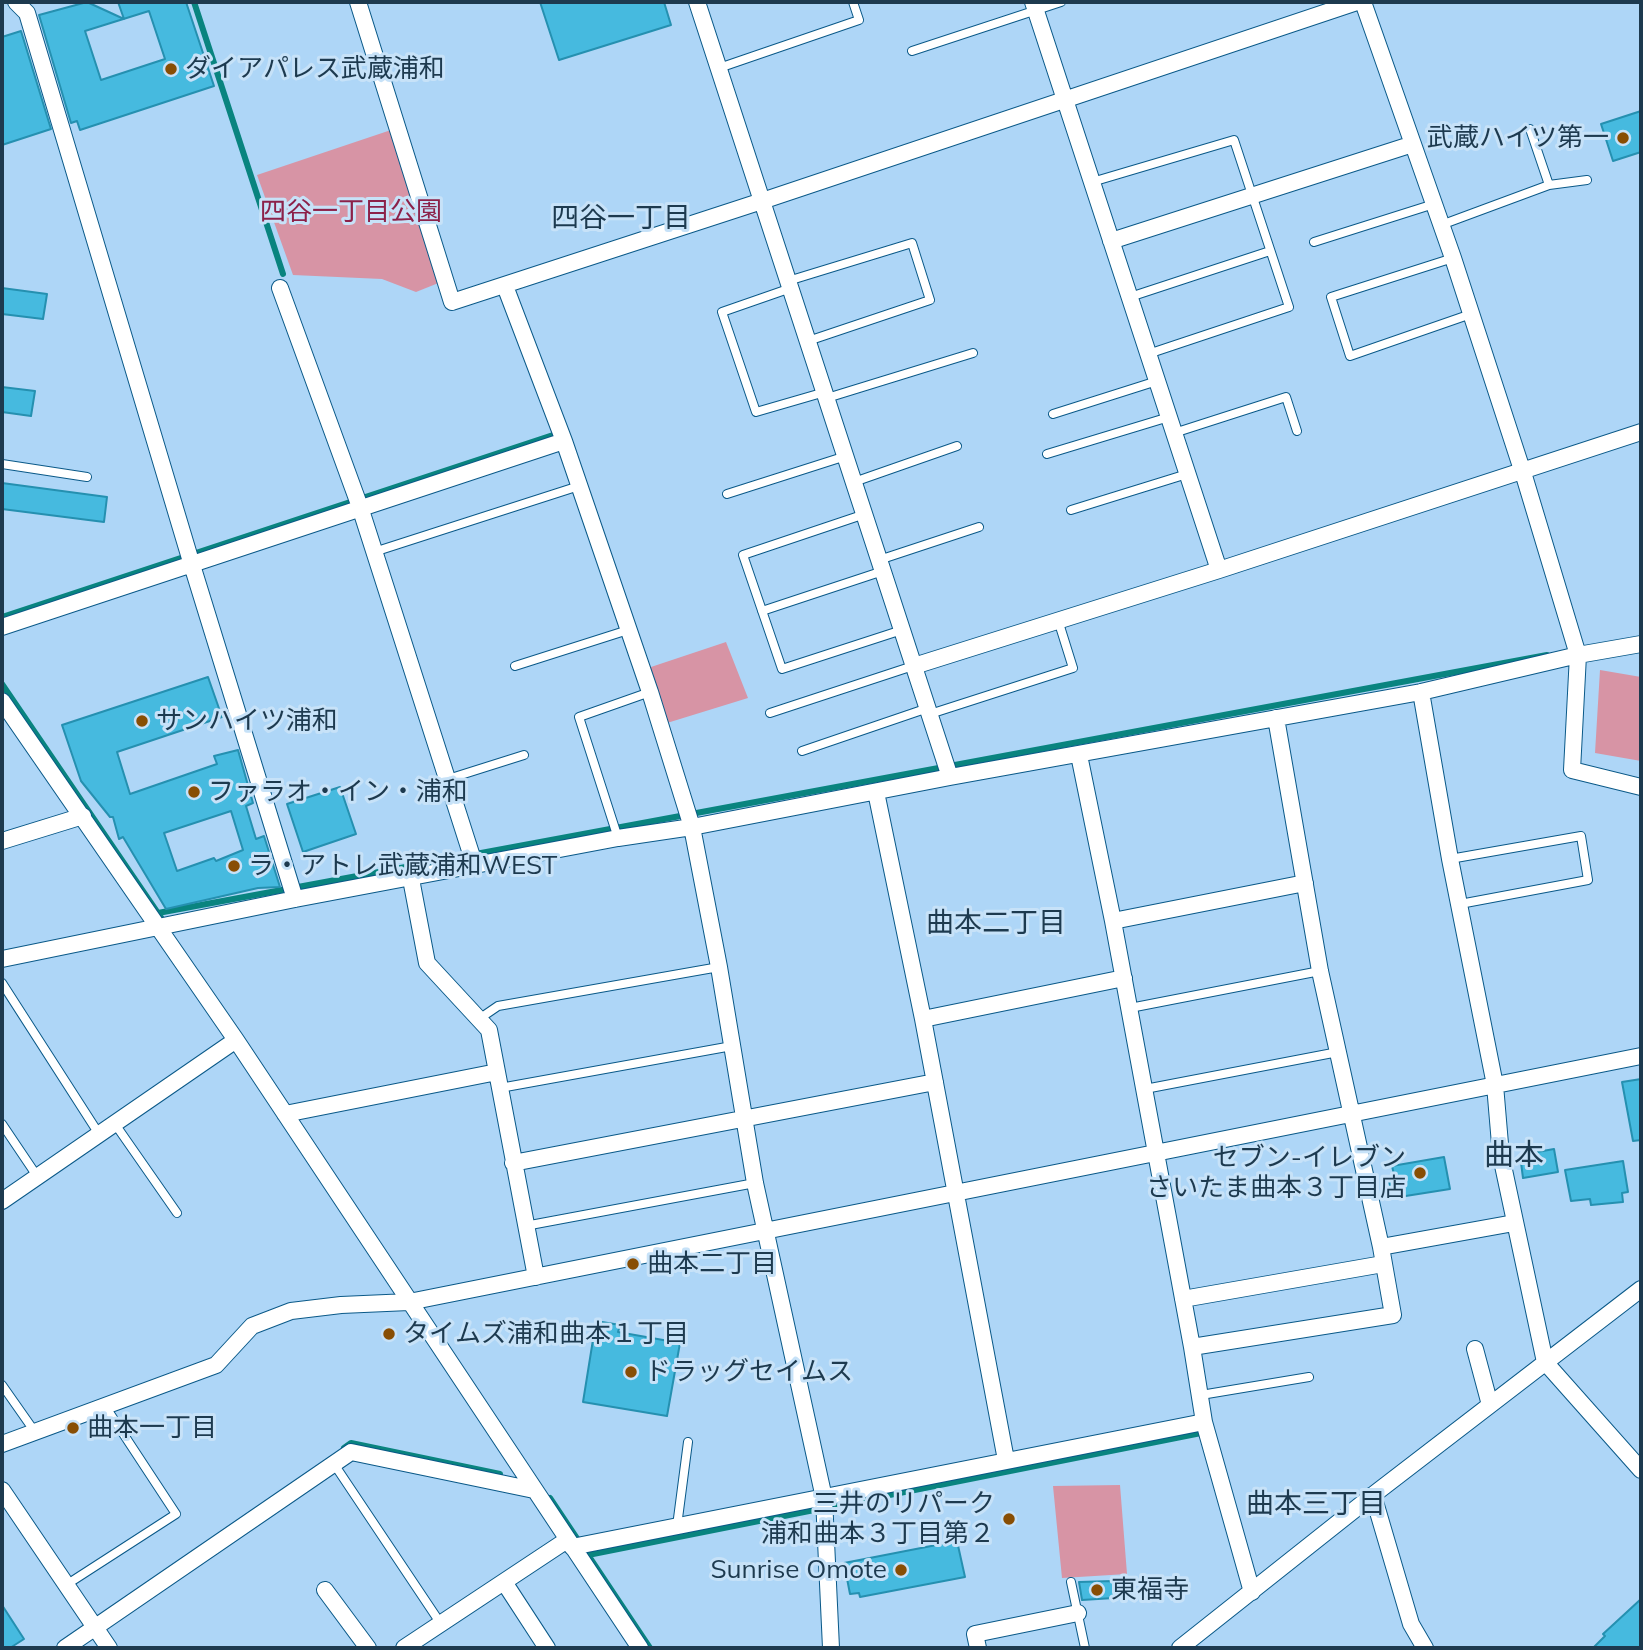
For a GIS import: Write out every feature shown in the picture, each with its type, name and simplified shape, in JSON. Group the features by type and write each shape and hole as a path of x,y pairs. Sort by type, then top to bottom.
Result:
{"street":[{"path":"16,2 27,13 295,899"},
{"path":"358,2 452,302 1357,2"},
{"path":"697,2 950,776"},
{"path":"1363,2 1453,258 1578,656 1572,771 1641,787"},
{"path":"1035,6 1219,570"},
{"path":"1111,242 1413,144"},
{"path":"506,286 564,441 650,692 692,827 719,967 755,1183 824,1498 831,1648"},
{"path":"280,288 360,508 475,866"},
{"path":"914,666 1641,432"},
{"path":"2,627 564,441"},
{"path":"2,959 295,899 618,838 692,827 950,776 1421,692 1641,643"},
{"path":"1421,692 1450,859 1496,1085 1501,1156 1545,1362 1641,1470"},
{"path":"2,701 236,1040 640,1648"},
{"path":"1192,1347 1392,1315 1381,1247 1320,971 1276,718"},
{"path":"1079,755 1145,1089 1154,1153 1204,1422 1252,1592"},
{"path":"876,792 923,1019 1006,1460"},
{"path":"2,841 83,816"},
{"path":"411,879 427,963 489,1030 536,1276"},
{"path":"1113,921 1305,883"},
{"path":"923,1019 1124,978"},
{"path":"2,1201 236,1040"},
{"path":"2,1444 216,1365 252,1326 291,1311 341,1305 409,1302 1641,1056"},
{"path":"285,1114 498,1080"},
{"path":"513,1163 935,1082"},
{"path":"1381,1247 1514,1223"},
{"path":"1183,1299 1384,1264"},
{"path":"1180,1648 1373,1495 1641,1289"},
{"path":"1475,1349 1490,1405"},
{"path":"404,1648 569,1543 677,1527 1204,1422"},
{"path":"65,1648 351,1452 534,1490"},
{"path":"2,1490 108,1648"},
{"path":"1373,1495 1411,1625 1424,1648"},
{"path":"504,1582 547,1648"},
{"path":"325,1590 368,1648"},
{"path":"978,1648 975,1634 1078,1613"}],"lane":[{"path":"719,68 859,20 853,2"},
{"path":"912,51 1035,6 1061,2"},
{"path":"1530,129 1549,186"},
{"path":"1092,182 1234,140 1289,307 1148,354"},
{"path":"1441,225 1549,186 1587,180"},
{"path":"1314,242 1434,204"},
{"path":"808,341 930,300 912,243 789,284 722,312 756,412 973,353"},
{"path":"1130,297 1270,251"},
{"path":"1453,258 1331,297 1350,356 1471,314"},
{"path":"1054,414 1157,381"},
{"path":"1174,433 1286,397 1297,430"},
{"path":"1047,454 1169,417"},
{"path":"854,482 957,446"},
{"path":"727,494 846,456"},
{"path":"2,464 87,477"},
{"path":"1071,510 1187,474"},
{"path":"374,552 579,486"},
{"path":"865,514 743,555 782,669 902,630"},
{"path":"762,611 979,527"},
{"path":"802,751 1073,668 1058,620"},
{"path":"515,666 628,630"},
{"path":"770,713 914,666"},
{"path":"618,838 579,717 650,692"},
{"path":"448,779 524,755"},
{"path":"1450,859 1581,835 1588,880 1460,904"},
{"path":"479,1019 498,1006 719,967"},
{"path":"1129,1008 1320,971"},
{"path":"2,983 99,1134"},
{"path":"498,1080 732,1046"},
{"path":"1145,1089 1338,1052"},
{"path":"2,1124 37,1176"},
{"path":"115,1124 177,1213"},
{"path":"525,1226 755,1183"},
{"path":"1201,1395 1308,1377"},
{"path":"2,1385 35,1432"},
{"path":"66,1585 176,1514 105,1406"},
{"path":"677,1527 688,1442"},
{"path":"334,1464 441,1624"},
{"path":"1071,1582 1085,1648"}],"green space":[{"name":"四谷一丁目公園","path":"391,130 441,282 416,292 382,279 293,275 257,175"},
{"path":"726,642 748,698 667,723 648,668"},
{"path":"1600,670 1641,677 1641,761 1595,753"},
{"path":"1120,1485 1127,1574 1062,1578 1053,1486"}],"building":[{"name":"ダイアパレス武蔵浦和","path":"87,2 124,19 118,2 186,2 214,86 80,130 77,121 71,123 39,15","holes":["149,11 165,59 101,80 85,31"]},
{"path":"540,2 664,2 671,25 559,60"},
{"path":"21,31 51,129 2,145 2,37"},
{"name":"武蔵ハイツ第一","path":"1641,111 1641,152 1613,161 1601,124"},
{"path":"2,288 47,294 43,319 2,314"},
{"path":"2,387 35,391 31,416 2,412"},
{"path":"2,483 107,497 104,522 2,509"},
{"path":"208,677 222,717 117,752 130,794 217,764 214,756 238,750 253,803 246,806 256,839 264,836 280,887 258,888 166,909 123,837 119,839 113,817 110,817 81,781 62,725","holes":["231,811 243,850 216,861 214,858 177,871 164,833"]},
{"path":"340,787 356,834 303,852 287,804"},
{"path":"1641,1079 1641,1140 1633,1141 1622,1082"},
{"path":"1554,1149 1558,1172 1523,1178 1520,1155"},
{"name":"セブン-イレブン さいたま曲本３丁目店","path":"1444,1157 1450,1189 1393,1198 1389,1181 1395,1179 1392,1166"},
{"path":"1623,1161 1628,1192 1622,1193 1623,1202 1591,1205 1590,1199 1571,1201 1565,1170"},
{"name":"ドラッグセイムス","path":"596,1321 620,1325 618,1332 680,1343 667,1416 583,1402"},
{"name":"Sunrise Omote","path":"957,1541 965,1577 860,1597 859,1593 850,1594 844,1563"},
{"name":"東福寺","path":"1113,1581 1114,1598 1082,1600 1079,1582"},
{"path":"1641,1599 1641,1648 1593,1648 1605,1636 1603,1634"},
{"path":"2,1605 24,1639 10,1648 2,1648"}],"waterway":[{"path":"194,2 283,274"},
{"path":"2,617 556,434"},
{"path":"158,913 1547,655"},
{"path":"2,684 166,925"},
{"path":"588,1555 1201,1433"},
{"path":"344,1448 351,1443 500,1474"},
{"path":"550,1498 650,1648"}],"place":[{"name":"ダイアパレス武蔵浦和","path":"171,69"},
{"name":"武蔵ハイツ第一","path":"1623,138"},
{"name":"サンハイツ浦和","path":"142,721"},
{"name":"ファラオ・イン・浦和","path":"194,792"},
{"name":"ラ・アトレ武蔵浦和WEST","path":"234,866"},
{"name":"セブン-イレブン さいたま曲本３丁目店","path":"1420,1173"},
{"name":"曲本二丁目","path":"633,1264"},
{"name":"タイムズ浦和曲本１丁目","path":"389,1334"},
{"name":"ドラッグセイムス","path":"631,1372"},
{"name":"曲本一丁目","path":"73,1428"},
{"name":"三井のリパーク 浦和曲本３丁目第２","path":"1009,1519"},
{"name":"Sunrise Omote","path":"901,1570"},
{"name":"東福寺","path":"1097,1590"}],"district":[{"name":"四谷一丁目","path":"621,219"},
{"name":"曲本二丁目","path":"996,924"},
{"name":"曲本","path":"1514,1156"},
{"name":"曲本三丁目","path":"1316,1505"}]}
